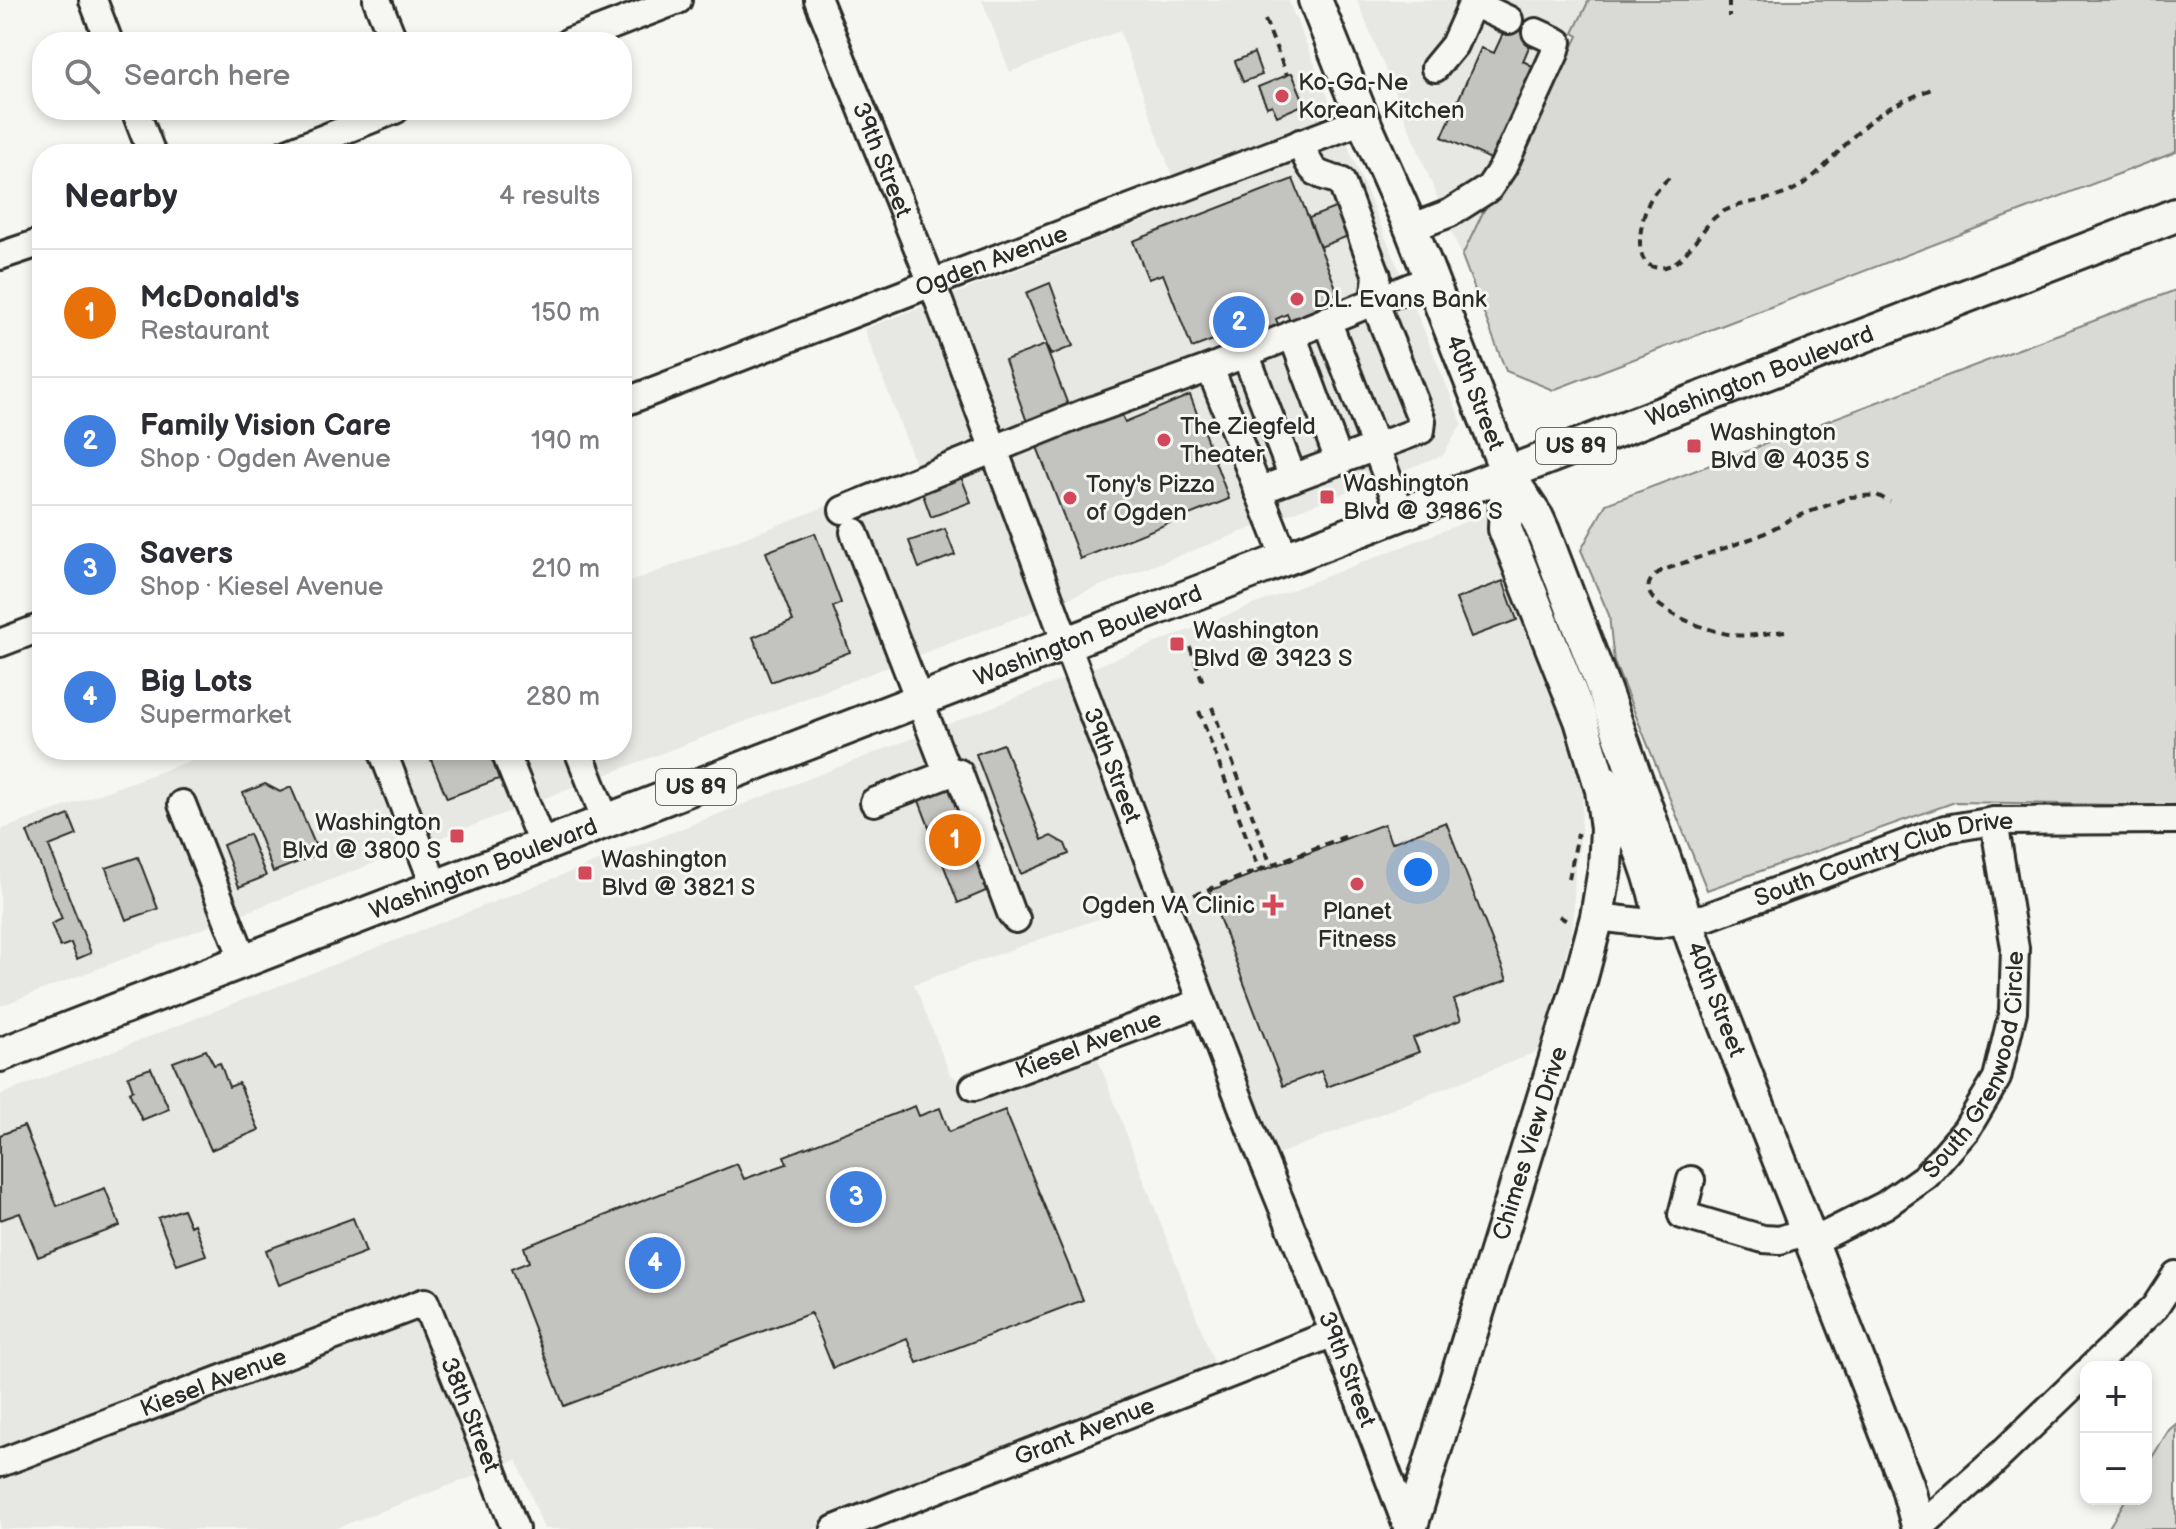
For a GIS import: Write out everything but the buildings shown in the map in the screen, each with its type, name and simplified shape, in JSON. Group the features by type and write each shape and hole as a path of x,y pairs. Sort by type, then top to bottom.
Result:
{"main road":[{"name":"40th Street","path":"1315,0 1411,228 1507,473 1543,531 1609,704 1672,922 1810,1236 1907,1485 1919,1529"},
{"name":"Washington Boulevard","path":"0,1055 2176,215"},
{"name":"40th Street","path":"1507,473 1505,529 1592,752"},
{"name":"Chimes View Drive","path":"1409,1529 1557,1057 1597,917 1605,868 1607,829 1602,790 1592,752"}],"street":[{"path":"93,0 105,32"},
{"path":"377,0 390,32"},
{"name":"39th Street","path":"818,0 932,283 1251,1130 1334,1333 1409,1529"},
{"path":"1435,68 1454,45 1473,1 1509,20"},
{"path":"593,32 661,3"},
{"path":"1411,228 1450,213 1489,188 1503,167 1558,42 1536,32"},
{"path":"139,120 148,144"},
{"path":"309,144 370,120"},
{"name":"Ogden Avenue","path":"632,399 1363,120"},
{"path":"1258,491 1421,430 1422,421 1374,301 1377,276 1341,181 1312,171 1300,143"},
{"path":"0,256 32,245"},
{"path":"1016,919 1011,913 959,773 946,769 848,521 994,450 1082,414 1210,368 1430,279"},
{"path":"1327,320 1401,513"},
{"path":"1292,334 1339,461"},
{"path":"1245,353 1293,478"},
{"path":"1210,368 1285,558"},
{"path":"0,643 32,631"},
{"name":"40th Street","path":"1592,752 1622,811 1655,904 1672,922"},
{"path":"386,760 435,887"},
{"path":"508,760 543,846"},
{"path":"582,760 606,821"},
{"path":"874,802 953,772"},
{"path":"182,804 244,961"},
{"name":"South Country Club Drive","path":"1597,917 1672,922 1707,917 1945,829 1994,821 2176,820"},
{"name":"South Grenwood Circle","path":"1691,1180 1682,1215 1763,1239 1810,1236 1885,1205 1926,1176 1966,1130 1997,1078 2013,1011 2015,948 1994,821"},
{"name":"Kiesel Avenue","path":"974,1087 1202,1002"},
{"path":"2098,1361 2155,1307 2176,1275"},
{"name":"Kiesel Avenue","path":"0,1463 425,1302"},
{"name":"38th Street","path":"425,1302 515,1529"},
{"name":"Grant Avenue","path":"835,1529 1334,1333"},
{"path":"1919,1529 2080,1379"}],"path":[{"path":"1729,0 1729,17"},
{"path":"1265,20 1287,75"},
{"path":"1669,178 1647,206 1644,218 1640,251 1646,264 1652,267 1667,267 1675,263 1720,213 1786,194 1798,187 1828,164 1873,118 1896,104 1936,87"},
{"path":"1785,631 1733,635 1696,624 1672,615 1649,595 1648,582 1661,571 1761,535 1793,518 1850,497 1877,495 1890,502"},
{"path":"1190,647 1204,685"},
{"path":"1202,717 1213,710 1271,865"},
{"path":"1199,711 1259,870"},
{"path":"1210,739 1222,734"},
{"path":"1217,757 1229,752"},
{"path":"1224,775 1236,770"},
{"path":"1235,805 1247,801"},
{"path":"1194,895 1349,835"}],"shaded area":[{"path":"982,0 1288,0 1462,423 1443,455 0,1006 0,830 192,760 632,760 632,581 918,471 864,329 1183,206 1120,31 1010,72"},
{"path":"1357,0 1589,0 1462,256 1436,194"},
{"path":"1589,0 2176,0 2176,152 1553,390 1506,371 1462,256 1487,204 1502,191 1578,36 1573,33"},
{"path":"2176,290 2176,806 1955,802 1707,890 1614,662 1609,615 1581,550 1606,504"},
{"path":"1496,510 1579,759 1583,792 1573,926 1541,1050 1276,1155 1174,892 914,984 950,1074 984,1099 1097,1057 1218,1373 814,1529 544,1529 517,1460 334,1529 0,1529 0,1095"},
{"path":"2176,1424 2176,1529 2108,1529 2122,1505 2152,1505 2152,1457"}],"place":[{"name":"Ko-Ga-Ne Korean Kitchen","path":"1282,96"},
{"name":"D.L. Evans Bank","path":"1297,299"},
{"name":"Family Vision Care","path":"1239,322"},
{"name":"The Ziegfeld Theater","path":"1164,440"},
{"name":"Washington Blvd @ 4035 S","path":"1694,446"},
{"name":"Washington Blvd @ 3986 S","path":"1327,497"},
{"name":"Tony's Pizza of Ogden","path":"1070,498"},
{"name":"Washington Blvd @ 3923 S","path":"1177,644"},
{"name":"Washington Blvd @ 3800 S","path":"457,836"},
{"name":"McDonald's","path":"955,840"},
{"name":"Washington Blvd @ 3821 S","path":"585,873"},
{"name":"Planet Fitness","path":"1357,884"},
{"name":"Ogden VA Clinic","path":"1273,905"},
{"name":"Savers","path":"856,1197"},
{"name":"Big Lots","path":"655,1263"}]}
